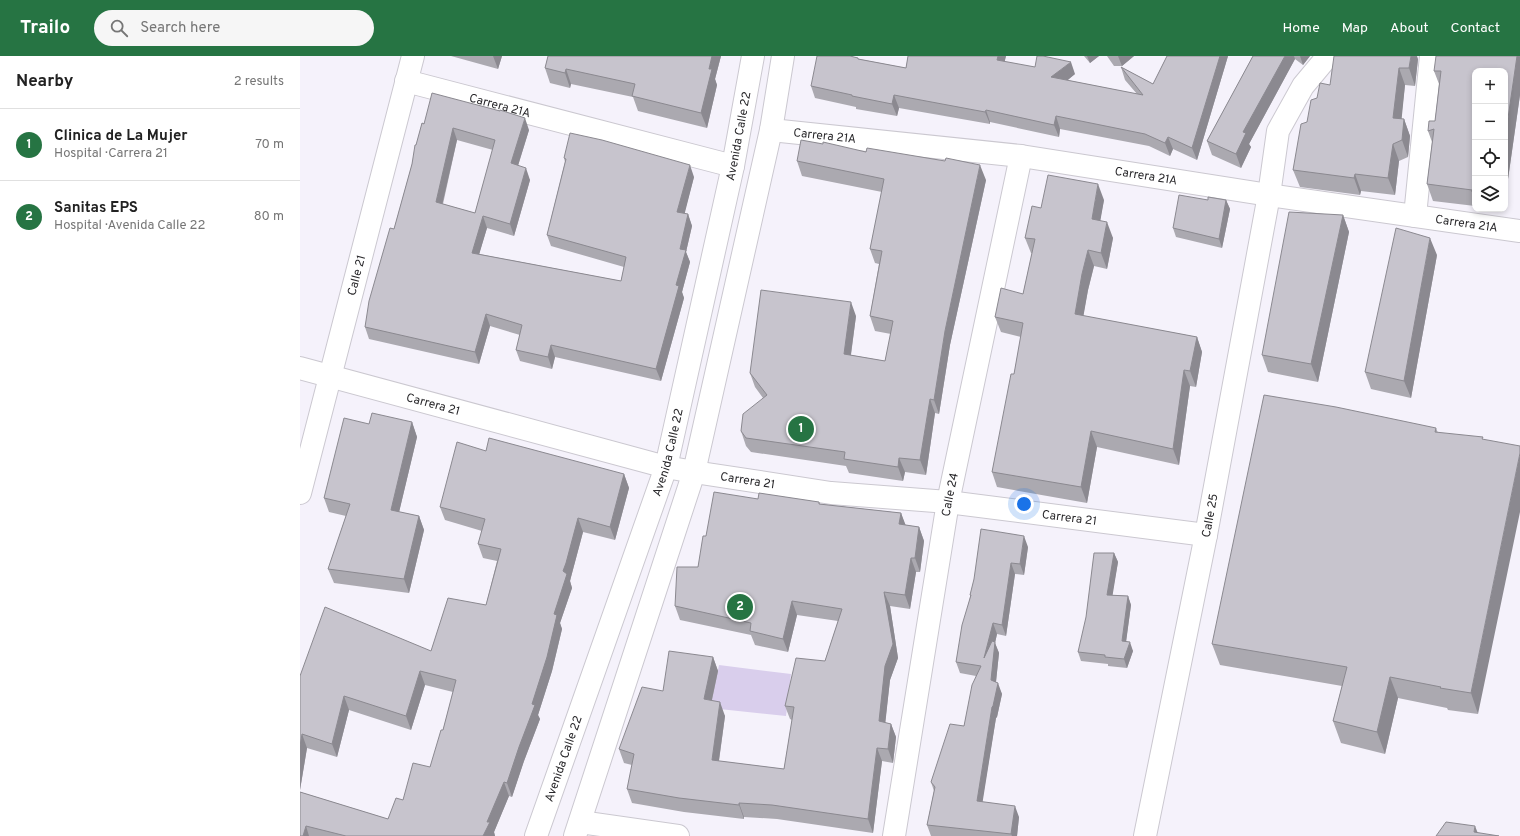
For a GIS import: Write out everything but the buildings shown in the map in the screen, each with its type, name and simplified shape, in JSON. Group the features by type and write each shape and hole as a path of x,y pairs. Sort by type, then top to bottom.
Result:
{"street":[{"name":"Calle 21","path":"300,493 413,56"},
{"name":"Avenida Calle 22","path":"536,836 666,467 733,166 753,56"},
{"path":"678,836 578,829 694,472 771,130 783,56"},
{"name":"Calle 25","path":"1145,836 1206,535 1269,195 1278,131 1303,86 1328,56"},
{"path":"1416,216 1432,56"},
{"name":"Carrera 21A","path":"406,81 733,166"},
{"name":"Carrera 21A","path":"771,130 1020,156 1269,195 1520,231"},
{"name":"Calle 24","path":"894,836 948,502 1020,156"},
{"name":"Carrera 21","path":"300,368 666,467 831,493 948,502 1206,535"}],"shaded area":[{"path":"719,665 791,674 786,716 710,708"}],"place":[{"name":"Clinica de La Mujer","path":"801,429"},
{"name":"Sanitas EPS","path":"740,607"}]}
